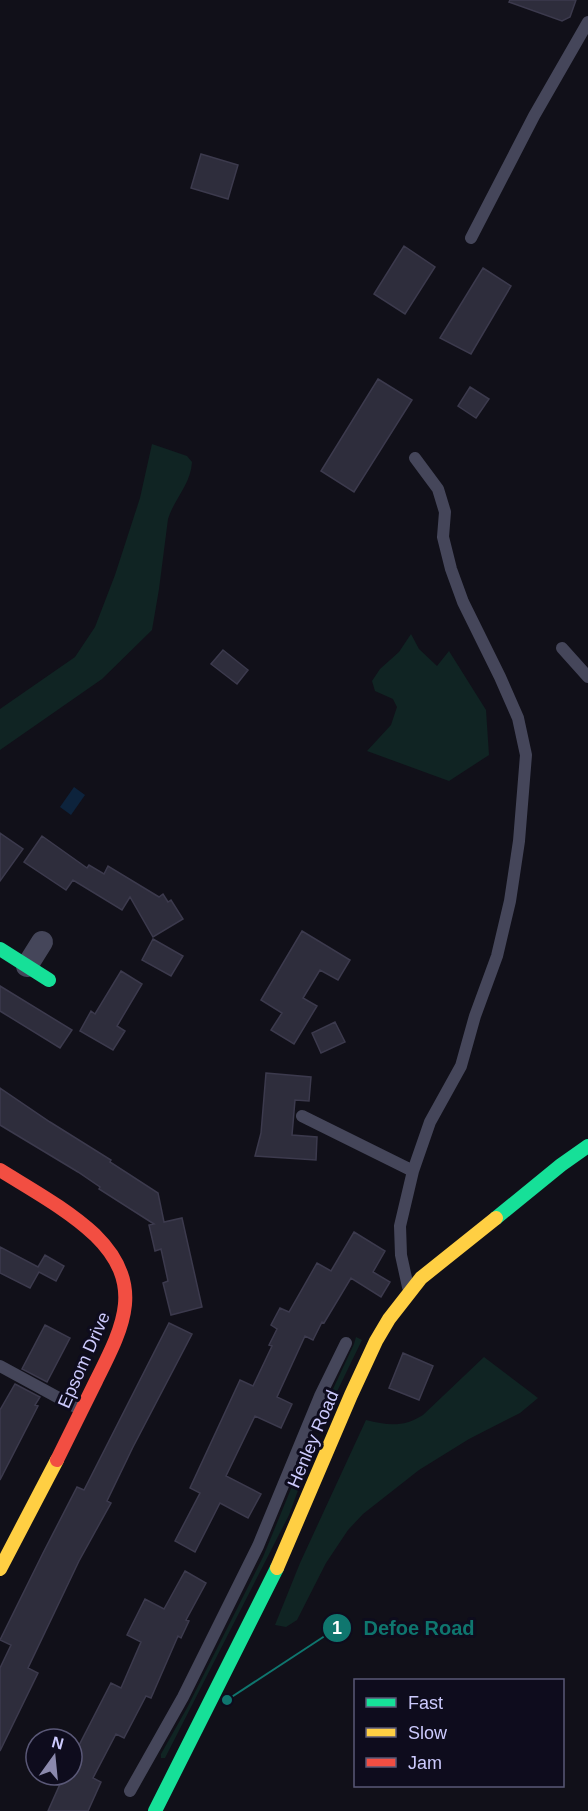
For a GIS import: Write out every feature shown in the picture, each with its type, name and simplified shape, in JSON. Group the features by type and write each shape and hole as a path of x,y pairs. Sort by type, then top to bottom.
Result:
{"street":[{"path":"27,966 42,942"},
{"path":"0,949 49,980"},
{"name":"Henley Road","path":"155,1811 159,1769 288,1546 324,1423 389,1319 421,1278 588,1146"},
{"name":"Epsom Drive","path":"0,1170 83,1224 95,1235 118,1267 124,1283 124,1316 118,1335 82,1411 0,1569"}],"lane":[{"path":"471,238 534,116 588,22"},
{"path":"410,1291 401,1255 400,1226 413,1171 430,1122 461,1066 497,956 510,901 519,841 526,755 518,718 463,602 451,569 443,537 445,512 438,489 415,458"},
{"path":"562,648 588,677"},
{"path":"302,1116 413,1171"},
{"path":"130,1791 159,1769 183,1697 258,1546 324,1423 346,1343"},
{"path":"0,1366 82,1411"}],"green space":[{"path":"152,444 187,456 192,462 189,477 168,519 152,630 102,679 0,750 0,709 75,657 95,627 140,498"},
{"path":"411,634 419,649 437,666 449,651 486,710 489,755 449,781 367,751 391,725 397,707 393,699 375,691 372,681 380,669 399,652"},
{"path":"356,1337 362,1340 329,1408 326,1404"},
{"path":"484,1357 538,1398 520,1413 469,1439 419,1470 363,1514 348,1530 326,1563 297,1620 286,1627 275,1625 300,1563 366,1420 402,1424 416,1419"},
{"path":"316,1435 318,1436 289,1515 165,1758 161,1758 161,1754 187,1708 263,1557 311,1440"}],"water":[{"path":"74,787 85,795 71,815 60,807"}],"building":[{"path":"510,0 576,0 570,17 562,21 509,2"},
{"path":"201,154 238,165 228,199 191,188"},
{"path":"404,246 435,267 405,314 374,294"},
{"path":"483,268 511,286 471,354 440,338"},
{"path":"378,379 412,400 354,492 321,471"},
{"path":"470,387 489,399 476,418 458,406"},
{"path":"223,650 248,670 237,684 211,664"},
{"path":"0,833 23,849 0,881"},
{"path":"42,836 87,868 89,865 104,874 108,866 159,897 163,894 168,902 171,900 183,919 153,937 130,897 122,910 73,880 66,890 24,862"},
{"path":"302,931 350,960 338,980 320,970 303,998 317,1006 294,1044 271,1030 282,1013 261,1000"},
{"path":"153,939 183,956 171,976 142,960"},
{"path":"121,971 142,984 117,1026 125,1031 113,1050 80,1031 91,1011 95,1014"},
{"path":"0,986 72,1030 60,1048 0,1011"},
{"path":"335,1022 345,1042 321,1053 312,1033"},
{"path":"266,1073 311,1077 309,1101 295,1100 292,1135 317,1137 316,1160 255,1156 261,1133"},
{"path":"0,1088 158,1193 164,1222 182,1218 202,1307 171,1315 163,1283 168,1281 161,1249 155,1251 149,1225 154,1224 99,1189 100,1187 78,1172 0,1125"},
{"path":"354,1232 385,1251 373,1272 390,1282 381,1297 351,1278 313,1340 305,1336 277,1397 292,1404 281,1428 255,1416 226,1476 261,1494 248,1518 220,1503 195,1552 175,1541 200,1493 190,1488 240,1380 253,1386 272,1346 269,1345 277,1329 271,1325 280,1308 289,1312 317,1263 331,1271"},
{"path":"0,1247 38,1267 45,1255 64,1266 56,1281 39,1272 30,1288 0,1273"},
{"path":"169,1323 192,1334 133,1447 107,1501 111,1503 79,1561 28,1668 38,1673 0,1751 0,1668 11,1645 0,1640 77,1487 84,1490"},
{"path":"45,1325 70,1338 47,1382 22,1369"},
{"path":"403,1353 433,1366 419,1400 389,1388"},
{"path":"15,1384 40,1397 35,1405 38,1406 0,1480 0,1410"},
{"path":"185,1571 206,1583 186,1620 189,1621 181,1638 178,1636 151,1698 146,1696 124,1738 116,1734 93,1778 101,1782 88,1811 48,1811 59,1787 84,1787 84,1736 111,1683 121,1688 141,1642 127,1635 145,1599 164,1609"}],"traffic: fast":[{"path":"0,949 49,980"},
{"path":"496,1218 588,1146"},
{"path":"155,1811 277,1568"}],"traffic: slow":[{"path":"277,1568 351,1395 389,1319 421,1278 496,1218"},
{"path":"0,1569 57,1460"}],"traffic: jam":[{"path":"0,1170 61,1208 95,1235 111,1253 120,1271 125,1289 125,1307 114,1342 57,1460"}],"place":[{"name":"Defoe Road","path":"227,1700"}]}
